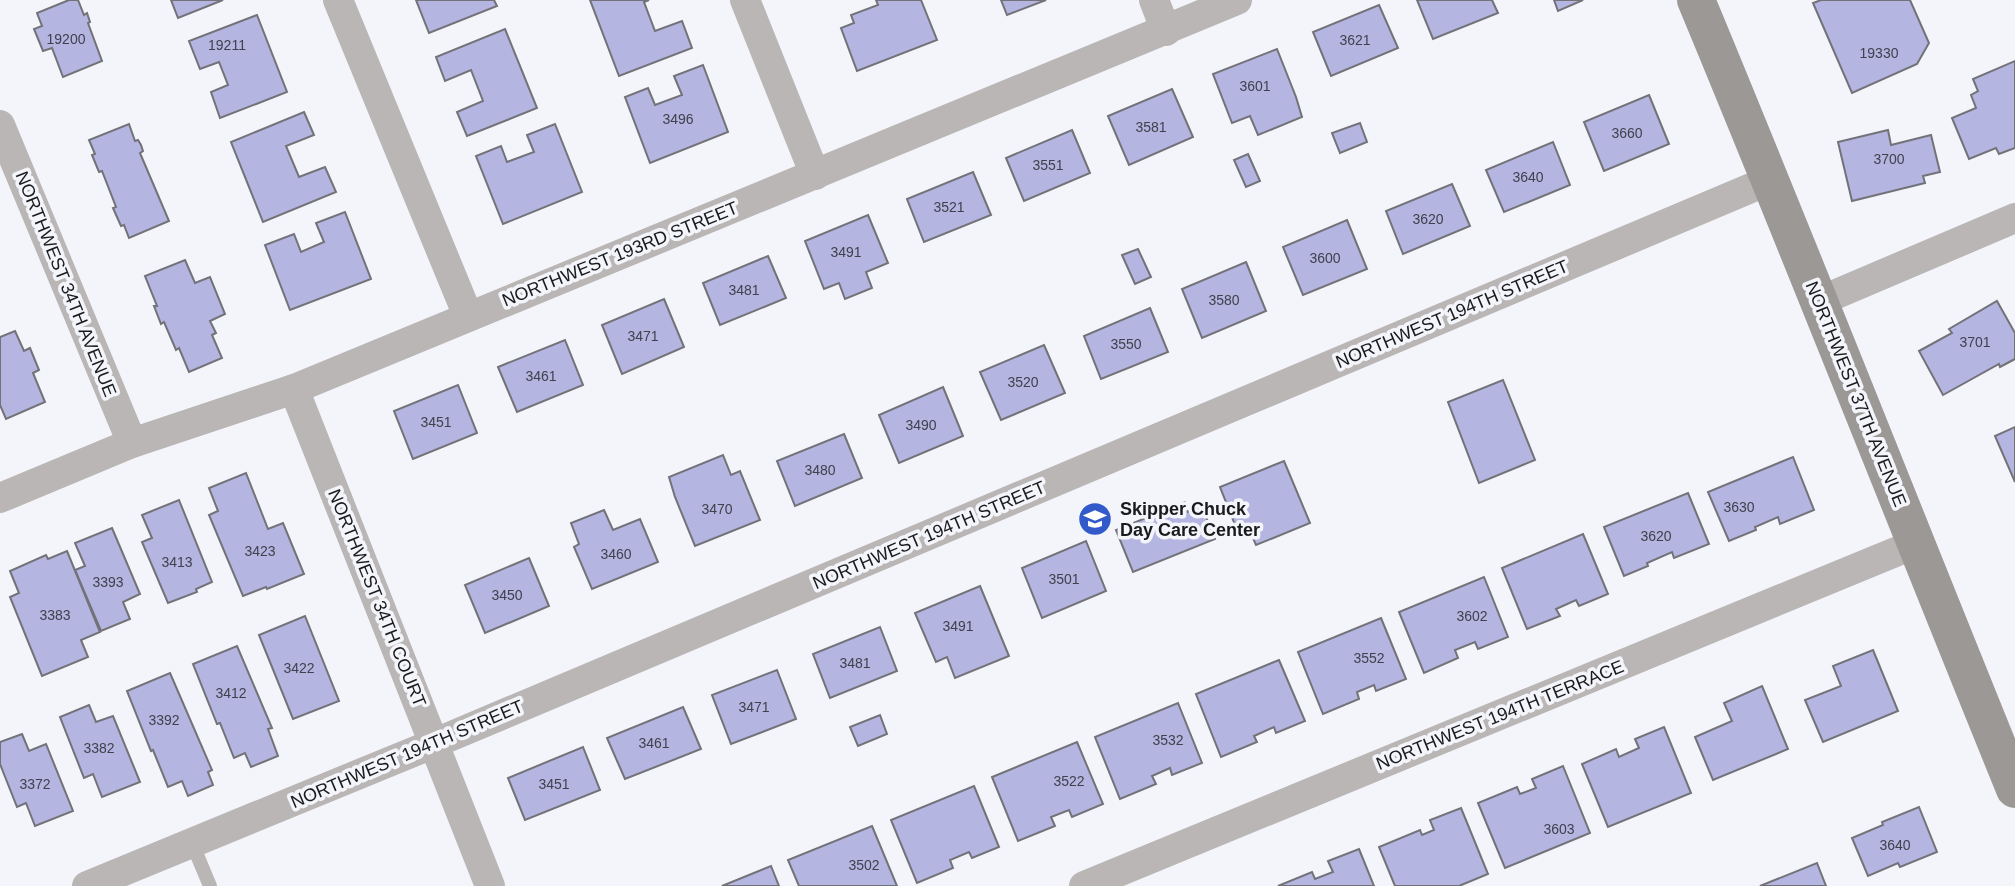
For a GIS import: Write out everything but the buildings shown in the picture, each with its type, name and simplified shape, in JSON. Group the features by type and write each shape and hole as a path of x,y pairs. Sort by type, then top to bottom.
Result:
{"main road":[{"name":"NORTHWEST 37TH AVENUE","path":"1696,0 2015,789"}],"street":[{"path":"338,0 468,316"},
{"path":"745,0 815,175"},
{"path":"1154,0 1166,31"},
{"name":"NORTHWEST 193RD STREET","path":"0,498 132,443 294,389 1237,0"},
{"name":"NORTHWEST 34TH AVENUE","path":"0,125 132,443"},
{"name":"NORTHWEST 194TH STREET","path":"87,886 435,743 1770,180"},
{"path":"1820,302 2015,218"},
{"name":"NORTHWEST 34TH COURT","path":"294,389 490,886"},
{"name":"NORTHWEST 194TH TERRACE","path":"1084,886 1915,544"}],"lane":[{"path":"192,843 210,886"}],"place":[{"name":"Skipper Chuck Day Care Center","path":"1095,519"}]}
